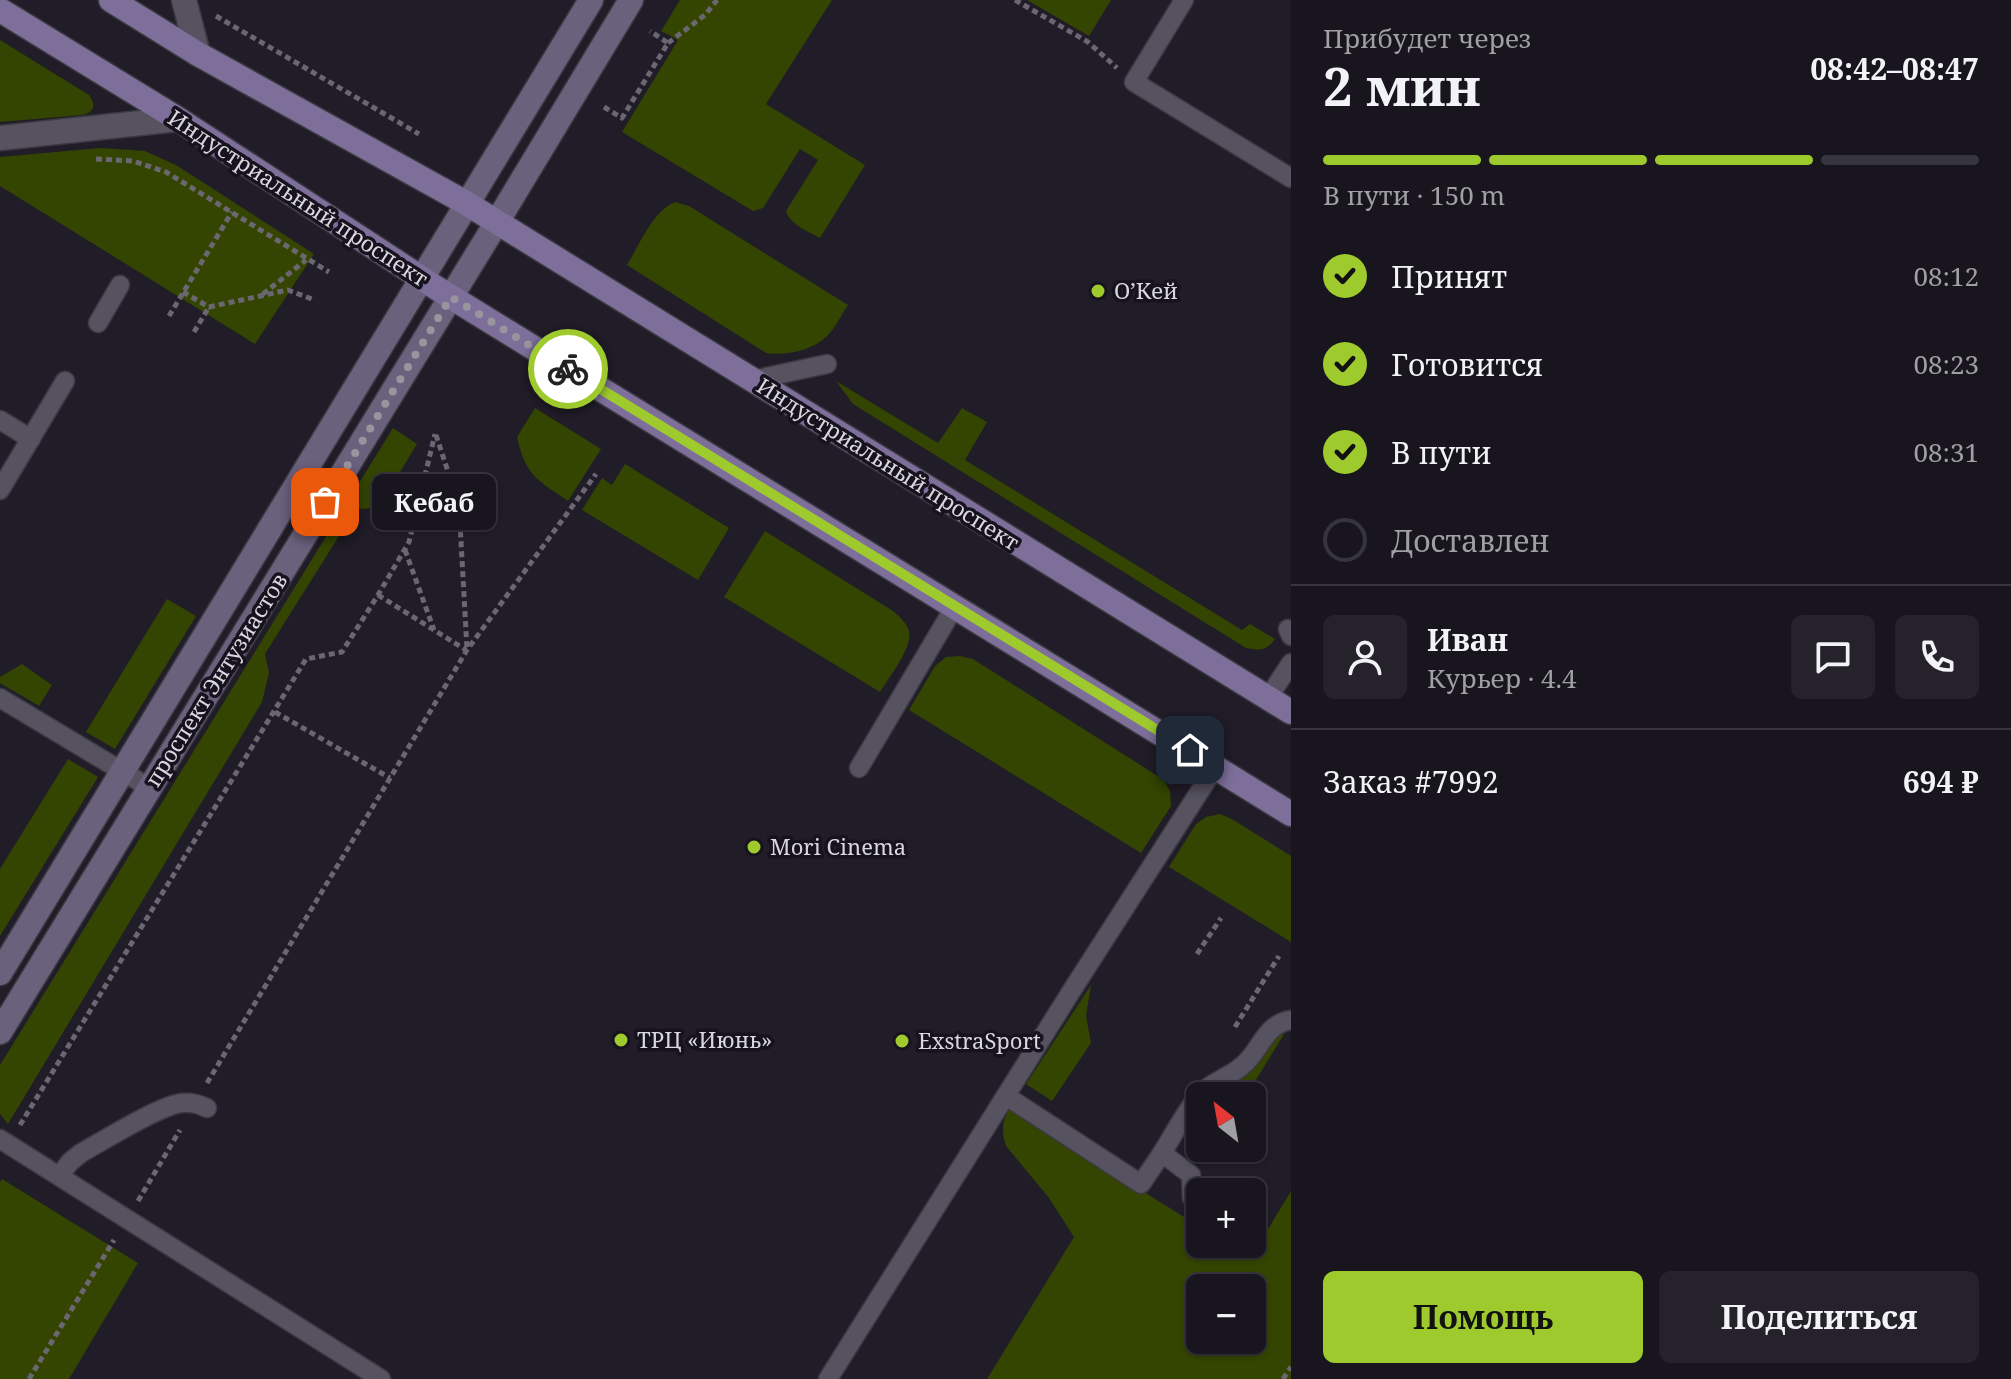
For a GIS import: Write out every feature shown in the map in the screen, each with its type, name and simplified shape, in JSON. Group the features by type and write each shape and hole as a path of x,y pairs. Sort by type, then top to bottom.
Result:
{"main road":[{"name":"Индустриальный проспект","path":"111,0 198,54 466,203 1291,712"},
{"name":"Индустриальный проспект","path":"0,10 178,119 451,297 1291,814"}],"street":[{"path":"184,0 198,54"},
{"name":"проспект Энтузиастов","path":"0,973 591,0"},
{"name":"проспект Энтузиастов","path":"0,1032 631,0"},
{"path":"0,138 178,119"}],"lane":[{"path":"1184,0 1134,82 1291,178"},
{"path":"98,323 120,285"},
{"path":"753,380 827,364"},
{"path":"0,490 65,381"},
{"path":"0,420 31,439"},
{"path":"859,768 955,606"},
{"path":"1268,698 1291,663"},
{"path":"0,698 150,788"},
{"path":"828,1379 1216,766"},
{"path":"1006,1096 1141,1184 1204,1090 1245,1065 1270,1031 1280,1022 1291,1020"},
{"path":"60,1175 81,1153 148,1116 180,1103 201,1106"},
{"path":"0,1139 381,1379"},
{"path":"1162,1153 1191,1178"}],"path":[{"path":"604,107 622,118 668,43 705,15 717,0"},
{"path":"1015,0 1088,42 1134,82"},
{"path":"215,16 419,134"},
{"path":"650,31 668,43"},
{"path":"85,159 133,161 166,172 329,272"},
{"path":"169,316 232,212"},
{"path":"260,296 306,260"},
{"path":"183,292 209,307 288,290 312,299"},
{"path":"194,332 209,307"},
{"path":"17,1130 306,659 342,652 378,595 409,542 435,434 459,505 467,650"},
{"path":"137,1203 201,1106 467,650 596,474"},
{"path":"405,549 434,630"},
{"path":"378,595 467,650"},
{"path":"275,712 390,778"},
{"path":"1197,954 1221,918"},
{"path":"1235,1027 1279,956"},
{"path":"29,1379 118,1234"},
{"path":"1283,1379 1291,1367"}],"green space":[{"path":"680,0 832,0 766,104 865,165 820,238 795,224 786,211 818,160 800,149 763,208 753,211 622,132 678,40 661,31"},
{"path":"1027,0 1111,0 1089,36"},
{"path":"0,40 89,95 93,102 92,110 82,115 0,122"},
{"path":"100,148 145,151 176,165 314,254 255,344 0,186 0,157"},
{"path":"675,202 689,206 848,305 829,334 805,349 781,354 766,353 627,265 653,221"},
{"path":"836,381 938,443 962,408 987,422 965,460 1242,630 1250,624 1275,639 1263,649 1246,648 853,404"},
{"path":"535,408 601,449 568,501 534,475 520,450 517,437"},
{"path":"393,428 417,444 378,508 356,509 265,654 269,673 262,702 8,1124 0,1114 0,1065"},
{"path":"625,464 729,528 698,580 582,510 602,478 612,485"},
{"path":"765,531 893,611 905,623 909,632 907,646 880,692 724,597"},
{"path":"167,599 196,616 115,749 86,732"},
{"path":"946,657 973,659 1164,780 1170,791 1171,806 1141,853 909,710 935,666"},
{"path":"22,664 52,685 39,706 0,683 0,677"},
{"path":"68,759 98,777 0,936 0,869"},
{"path":"1220,814 1291,856 1291,942 1169,867 1196,824 1206,817"},
{"path":"1091,985 1086,1016 1091,1043 1052,1101 1026,1084"},
{"path":"1280,1031 1286,1031 1255,1082 1232,1082 1249,1069"},
{"path":"1010,1108 1186,1218 1186,1258 1266,1258 1266,1232 1291,1191 1291,1379 987,1379 1074,1237 1049,1198 1006,1146 1003,1126"},
{"path":"2,1179 138,1263 69,1379 0,1379"}],"way so far":[{"path":"325,502 451,297 568,369"}],"place":[{"name":"О’Кей","path":"1098,291"},
{"name":"Кебаб","path":"325,502"},
{"name":"Mori Cinema","path":"754,847"},
{"name":"ТРЦ «Июнь»","path":"621,1040"},
{"name":"ExstraSport","path":"902,1041"}],"route":[{"path":"568,369 1190,750"}]}
